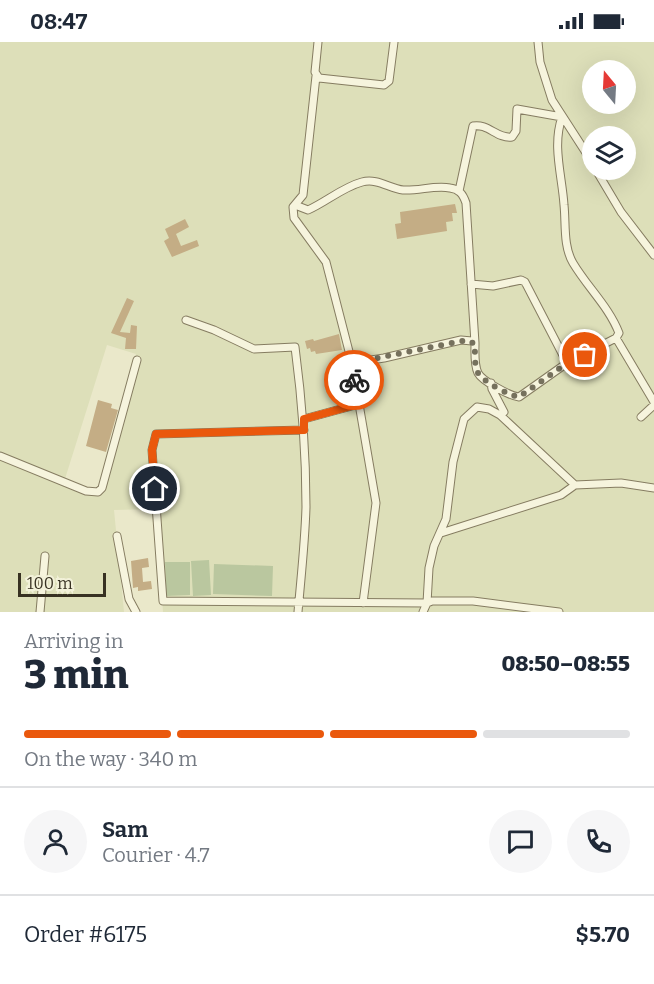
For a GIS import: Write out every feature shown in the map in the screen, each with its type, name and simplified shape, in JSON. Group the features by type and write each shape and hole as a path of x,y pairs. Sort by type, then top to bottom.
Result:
{"street":[{"path":"318,42 303,195 292,210 294,218 327,262 352,363 376,503 363,603"},
{"path":"316,76 387,84 394,42"},
{"path":"538,42 540,62 552,100 582,147"},
{"path":"459,191 473,126 484,126 505,138 512,137 516,131 517,109 562,117"},
{"path":"295,205 308,210 351,186 370,180 399,189 449,188 459,191 466,203 478,373 490,383 519,397 567,363 616,338 619,333 612,318 573,263 567,250 557,150 558,129 562,117"},
{"path":"602,180 621,212 654,255"},
{"path":"471,284 493,286 521,280 525,282 567,363"},
{"path":"186,320 254,349 295,346 304,419 306,506 304,561 298,612"},
{"path":"616,338 654,404 641,417"},
{"path":"352,363 461,340 472,341 475,344"},
{"path":"0,456 86,491 98,492 102,488 137,360"},
{"path":"490,383 504,408 504,414 500,415"},
{"path":"304,419 359,404"},
{"path":"423,612 427,603 429,568 434,546 446,519 453,462 464,419 477,407 489,409 500,415 575,485"},
{"path":"304,430 156,434 152,450 163,601 299,603 473,601 559,612"},
{"path":"441,533 561,495 575,485 621,483 654,488"},
{"path":"117,536 129,598 136,612"},
{"path":"40,612 45,556"}],"green space":[{"path":"0,42 654,42 654,612 163,612 156,509 114,510 124,612 0,612","holes":["107,345 136,354 100,497 64,482"]},
{"path":"209,560 211,595 193,596 191,561"},
{"path":"165,562 190,562 190,595 166,596"},
{"path":"214,564 273,566 272,596 213,594"}],"building":[{"path":"455,204 457,213 452,213 453,221 446,222 447,231 397,239 395,224 401,223 400,212"},
{"path":"185,219 189,227 176,234 181,246 197,240 199,246 172,257 164,241 169,238 165,229"},
{"path":"127,298 134,301 120,332 130,333 131,325 137,326 136,349 125,349 126,338 111,333"},
{"path":"339,334 342,350 316,354 315,351 311,352 310,348 307,349 305,341 313,339 314,341"},
{"path":"98,400 112,404 111,408 118,410 106,452 86,446"},
{"path":"148,558 149,567 142,568 143,582 151,581 152,589 138,591 138,587 133,588 131,561"}],"way so far":[{"path":"354,380 352,363 467,340 475,344 478,373 506,392 519,397 567,363 585,355"}],"route":[{"path":"155,489 152,450 156,434 304,430 304,419 359,404 354,380"}]}
